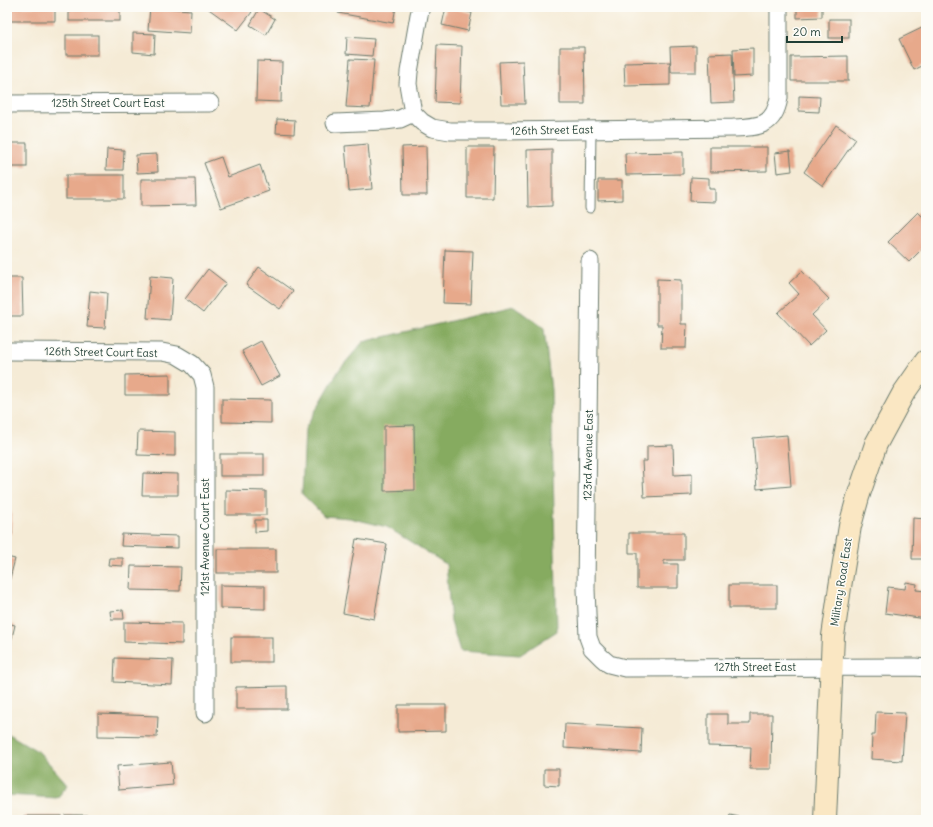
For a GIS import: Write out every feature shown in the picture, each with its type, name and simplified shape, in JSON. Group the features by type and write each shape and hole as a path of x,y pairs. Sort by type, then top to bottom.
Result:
{"main road":[{"name":"Military Road East","path":"825,820 833,636 850,526 876,444 903,394 926,361"}],"street":[{"path":"335,123 400,119 412,113 408,84 409,72 421,7"},
{"name":"126th Street East","path":"412,113 432,128 450,130 498,131 754,127 769,120 778,106 779,7"},
{"name":"125th Street Court East","path":"7,104 210,103"},
{"name":"123rd Avenue East","path":"590,261 586,589 588,637 592,648"},
{"name":"126th Street Court East","path":"7,351 162,352 176,355 192,364"},
{"name":"121st Avenue Court East","path":"192,364 202,375 205,387 205,713"},
{"name":"127th Street East","path":"592,648 609,664 625,668 926,668"}],"lane":[{"path":"590,208 591,130"}],"green space":[{"path":"514,306 544,328 551,390 557,631 520,655 460,651 451,622 446,564 387,527 350,518 324,516 302,494 305,429 339,370 363,342"},
{"path":"7,733 39,752 68,785 57,798 7,795"}],"building":[{"path":"7,7 55,7 55,21 7,21"},
{"path":"69,7 120,7 120,21 69,21"},
{"path":"150,7 191,10 190,33 148,30"},
{"path":"206,7 245,7 252,12 238,30"},
{"path":"339,7 396,7 393,23 338,13"},
{"path":"446,7 472,13 468,31 442,25"},
{"path":"797,7 822,7 822,17 797,18"},
{"path":"259,9 275,19 266,35 250,25"},
{"path":"829,19 849,19 849,38 829,38"},
{"path":"926,26 926,64 914,70 899,39"},
{"path":"133,33 155,34 154,54 133,52"},
{"path":"66,35 98,35 98,55 66,55"},
{"path":"347,37 374,39 372,56 346,54"},
{"path":"437,45 462,46 460,103 435,102"},
{"path":"696,46 696,72 671,72 670,47"},
{"path":"560,47 584,47 585,104 560,104"},
{"path":"753,48 753,76 734,77 733,49"},
{"path":"732,53 734,102 711,103 709,54"},
{"path":"848,56 848,81 791,81 791,57"},
{"path":"350,59 374,60 370,108 346,107"},
{"path":"257,61 282,62 281,102 256,101"},
{"path":"523,61 525,104 501,104 499,62"},
{"path":"670,62 670,85 625,86 624,63"},
{"path":"799,96 820,97 819,112 799,111"},
{"path":"277,119 295,120 294,134 276,133"},
{"path":"836,125 856,139 823,186 804,172"},
{"path":"7,143 27,143 27,167 7,167"},
{"path":"368,144 372,189 349,191 345,146"},
{"path":"426,146 427,195 403,195 402,147"},
{"path":"467,147 494,147 493,198 467,198"},
{"path":"710,147 767,147 767,171 710,172"},
{"path":"107,149 124,150 123,170 106,170"},
{"path":"552,149 552,206 528,207 527,150"},
{"path":"790,151 792,171 777,173 775,153"},
{"path":"683,152 683,174 626,175 625,153"},
{"path":"157,154 158,172 137,173 136,155"},
{"path":"221,157 228,177 260,165 269,191 221,208 204,163"},
{"path":"66,175 124,175 124,199 66,199"},
{"path":"691,177 709,178 709,189 715,189 715,202 690,201"},
{"path":"141,179 195,179 196,205 141,206"},
{"path":"598,180 622,180 622,200 598,201"},
{"path":"918,212 926,220 926,245 909,262 888,242"},
{"path":"445,250 473,251 471,304 443,303"},
{"path":"259,267 293,291 280,309 246,285"},
{"path":"208,269 226,283 203,313 185,299"},
{"path":"802,271 829,299 812,315 826,330 809,346 778,313 799,294 789,283"},
{"path":"150,276 173,278 170,320 147,318"},
{"path":"7,278 22,278 23,316 7,316"},
{"path":"657,279 681,280 681,324 687,324 686,348 661,348 662,325 657,325"},
{"path":"90,291 107,293 105,328 87,327"},
{"path":"261,341 280,376 261,386 242,351"},
{"path":"170,374 170,395 125,395 125,375"},
{"path":"222,399 271,400 271,423 222,422"},
{"path":"414,425 415,490 384,491 384,426"},
{"path":"138,431 175,432 175,456 137,455"},
{"path":"787,435 791,486 757,489 753,438"},
{"path":"673,445 674,475 692,474 692,495 644,497 642,461 647,461 647,446"},
{"path":"220,454 264,454 264,476 220,476"},
{"path":"143,473 178,474 178,495 142,495"},
{"path":"226,490 266,491 266,515 226,515"},
{"path":"7,511 11,511 12,534 7,534"},
{"path":"913,518 926,519 926,559 912,559"},
{"path":"255,520 267,520 267,531 255,532"},
{"path":"629,533 684,533 684,560 664,560 664,564 678,564 678,588 637,588 637,553 629,553"},
{"path":"122,534 178,536 178,548 121,546"},
{"path":"356,539 387,544 374,619 343,613"},
{"path":"217,549 276,549 276,573 217,573"},
{"path":"7,557 15,559 9,582 7,581"},
{"path":"109,558 123,558 123,566 108,565"},
{"path":"131,566 181,567 180,591 130,590"},
{"path":"906,582 917,584 916,590 926,591 926,619 885,613 888,587 905,589"},
{"path":"220,585 265,586 265,609 220,608"},
{"path":"729,585 777,585 777,608 729,608"},
{"path":"123,610 124,619 111,619 110,611"},
{"path":"124,622 182,623 182,644 124,642"},
{"path":"7,623 15,625 10,646 7,645"},
{"path":"231,637 272,637 272,662 231,662"},
{"path":"115,658 173,660 172,685 114,682"},
{"path":"287,686 287,709 236,709 236,687"},
{"path":"398,705 446,705 446,731 398,732"},
{"path":"876,712 905,713 902,761 871,759 872,735 875,735"},
{"path":"98,714 158,716 157,737 98,736"},
{"path":"708,714 728,714 728,724 750,724 750,714 772,714 771,769 750,769 751,747 708,746"},
{"path":"565,724 642,728 641,753 564,748"},
{"path":"171,762 173,785 119,790 117,766"},
{"path":"544,769 559,769 559,786 544,785"},
{"path":"65,815 104,815 104,820 65,820"},
{"path":"730,815 749,819 749,820 728,820"},
{"path":"24,816 61,816 61,820 24,820"}]}
